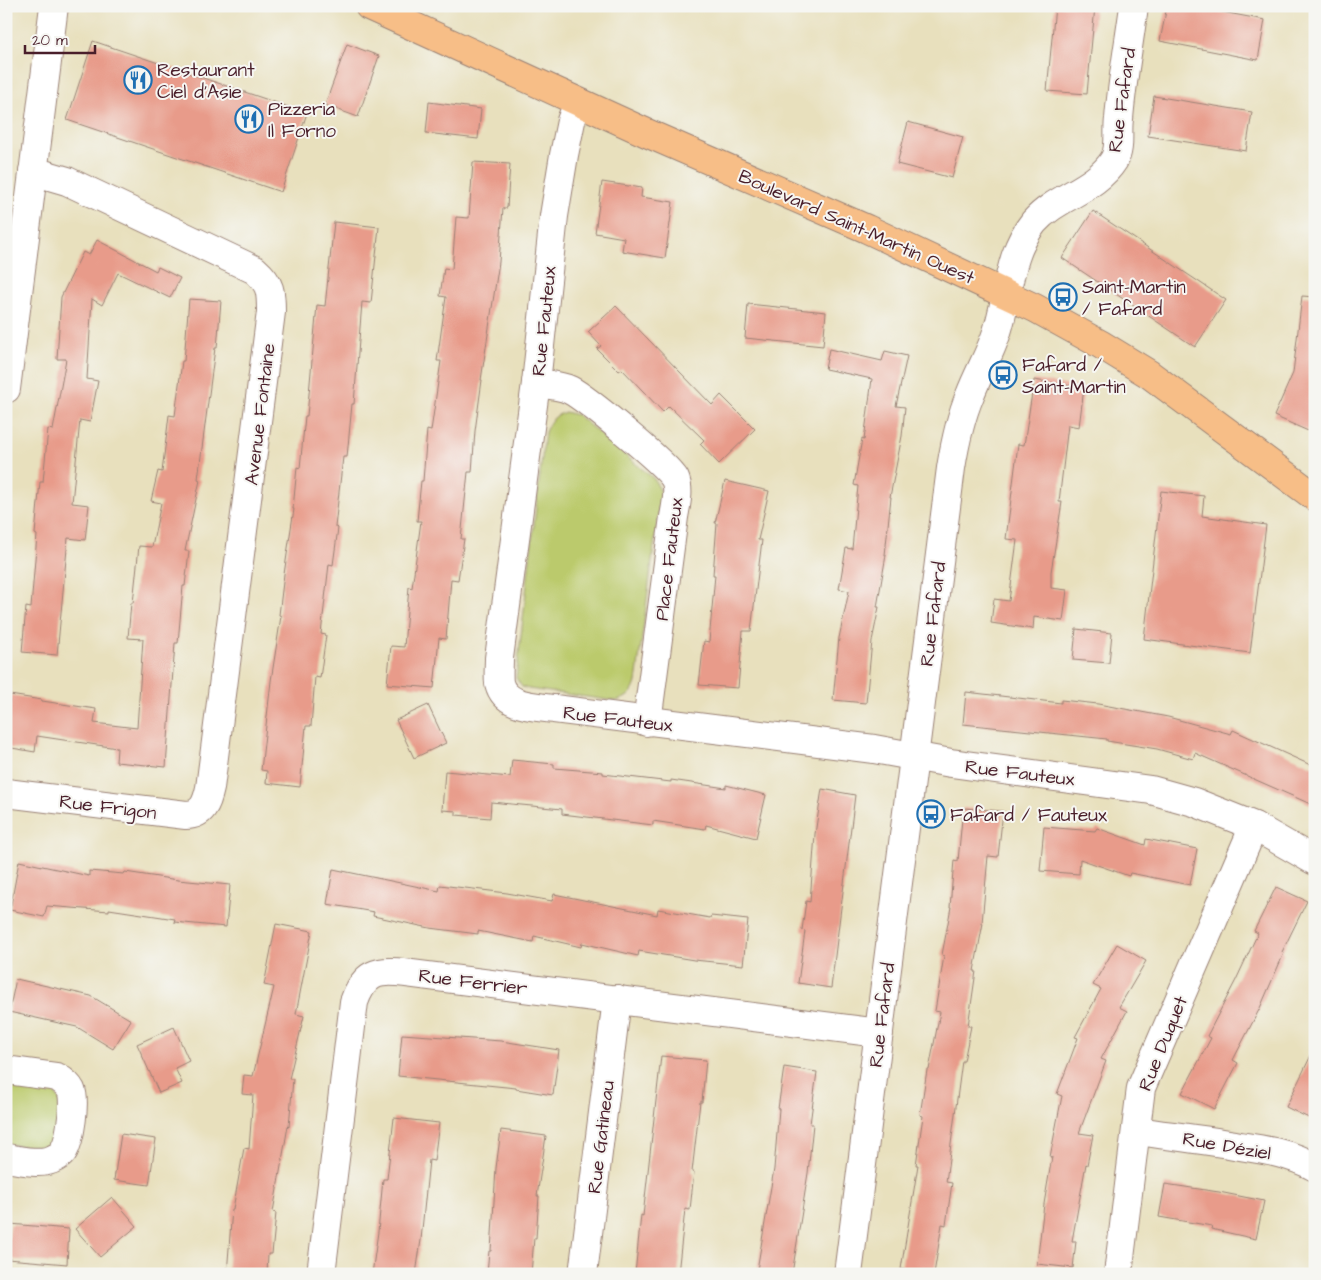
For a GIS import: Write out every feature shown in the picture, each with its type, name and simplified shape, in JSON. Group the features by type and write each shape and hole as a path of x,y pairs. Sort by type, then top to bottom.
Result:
{"main road":[{"name":"Boulevard Saint-Martin Ouest","path":"369,6 578,102 866,229 1006,294 1134,365 1169,388 1315,497"}],"street":[{"path":"6,389 54,6"},
{"name":"Rue Fafard","path":"848,1274 954,447 963,412 997,333 1012,266 1020,243 1035,221 1059,203 1088,186 1115,159 1134,6"},
{"name":"Rue Fauteux","path":"578,102 571,121 554,216 536,383 499,658 499,683 504,693 509,698 523,705 915,756 951,763 1151,790 1194,802 1254,826 1315,861"},
{"name":"Avenue Fontaine","path":"33,171 67,181 255,270 270,287 270,328 210,788 205,805"},
{"name":"Place Fauteux","path":"536,383 564,388 584,399 660,462 676,481 676,502 647,722"},
{"name":"Rue Frigon","path":"6,793 186,815 197,813 205,805"},
{"name":"Rue Duquet","path":"1118,1274 1141,1088 1254,826"},
{"name":"Rue Ferrier","path":"321,1274 352,1013 360,988 370,976 395,971 878,1032"},
{"name":"Rue Gatineau","path":"583,1274 617,999"},
{"path":"6,1070 57,1077 71,1090 73,1106 67,1143 61,1154 50,1161 43,1162 6,1158"},
{"name":"Rue Déziel","path":"1137,1131 1269,1151 1315,1167"}],"green space":[{"path":"565,412 577,415 654,479 660,490 636,682 629,694 616,701 529,689 522,687 516,678 545,432 553,419"},
{"path":"6,1083 49,1089 55,1093 60,1102 58,1122 55,1136 48,1145 42,1148 6,1144"}],"building":[{"path":"1055,6 1095,6 1087,94 1047,91"},
{"path":"1167,6 1190,6 1265,20 1258,60 1160,41"},
{"path":"93,41 307,113 281,192 67,120"},
{"path":"347,44 379,56 358,117 325,105"},
{"path":"1154,96 1252,112 1246,151 1148,136"},
{"path":"429,102 481,109 478,139 426,133"},
{"path":"908,122 963,137 952,178 897,164"},
{"path":"473,162 510,164 507,208 503,208 499,262 481,380 472,472 468,472 461,539 464,539 458,580 451,579 446,639 439,638 434,688 387,684 391,646 404,647 409,587 412,588 421,521 417,521 421,481 423,481 427,430 431,431 441,361 437,361 446,297 440,296 444,268 452,269 456,217 469,218"},
{"path":"602,182 642,188 641,197 673,202 665,258 622,251 624,238 595,233"},
{"path":"1093,211 1226,300 1195,347 1062,258"},
{"path":"334,222 379,227 371,303 362,302 354,404 352,404 347,457 343,457 335,527 338,528 333,565 329,564 321,634 326,635 320,678 315,677 311,726 306,726 300,787 266,783 267,771 261,770 271,681 281,616 279,615 284,574 294,509 297,467 300,468 305,416 307,416 317,305 325,306"},
{"path":"97,240 156,271 158,267 180,278 170,298 118,273 102,305 92,299 87,379 98,381 90,422 80,420 72,503 89,505 85,540 68,538 57,655 22,652 26,607 31,608 40,482 43,482 48,429 53,430 66,359 57,359 61,297 83,252 89,255"},
{"path":"1302,296 1315,297 1315,434 1274,416 1293,373"},
{"path":"189,299 221,301 217,348 215,348 198,479 200,480 185,551 189,551 185,586 183,586 178,643 175,643 166,767 116,762 117,748 37,736 35,752 6,747 6,718 10,695 96,709 94,723 137,728 143,639 128,638 131,603 133,603 139,546 152,547 161,503 151,501 158,471 162,472 169,415 175,416 182,361 184,361"},
{"path":"748,304 826,312 823,346 745,338"},
{"path":"616,306 712,405 721,395 755,429 719,464 700,444 704,440 669,406 663,412 622,369 619,371 597,349 601,346 588,332"},
{"path":"829,349 882,361 885,351 907,356 896,406 905,407 902,436 890,497 886,555 872,641 866,703 833,700 839,638 849,591 839,589 846,548 852,549 858,486 854,485 862,439 864,440 872,379 825,369"},
{"path":"1034,380 1084,388 1079,427 1068,425 1059,502 1062,502 1051,572 1051,588 1067,590 1063,621 1034,617 1033,629 991,623 994,599 1009,601 1017,540 1006,539 1018,444 1024,445"},
{"path":"725,481 769,491 758,540 762,540 751,631 743,631 738,688 699,685 704,641 709,642 715,575 713,575 717,523 715,523"},
{"path":"1161,491 1204,496 1202,516 1266,525 1250,653 1144,639"},
{"path":"1076,629 1112,633 1109,663 1073,660"},
{"path":"966,692 1061,703 1061,700 1098,704 1168,717 1231,734 1233,730 1315,767 1315,806 1195,753 1193,759 1157,749 1107,741 1107,739 963,724"},
{"path":"428,705 446,743 414,758 396,720"},
{"path":"512,760 554,764 554,768 603,772 603,774 671,782 671,780 726,788 726,785 766,795 756,838 706,825 705,829 653,821 653,825 562,814 562,809 491,802 490,818 456,815 456,811 442,810 445,771 510,777"},
{"path":"822,789 855,795 831,988 798,983 805,931 802,930 806,901 810,902 815,834"},
{"path":"963,808 1003,811 998,857 988,856 983,923 974,971 976,971 968,1026 971,1026 964,1061 962,1061 946,1182 952,1183 946,1225 942,1224 934,1274 928,1274 901,1269 918,1165 916,1165 923,1116 920,1115 927,1070 929,1070 940,1012 935,1011 944,956 942,955 951,907 954,860 958,861"},
{"path":"1044,827 1095,831 1097,828 1145,845 1146,839 1197,849 1190,885 1130,873 1129,876 1080,859 1079,874 1040,871"},
{"path":"19,861 89,876 89,871 124,874 125,872 230,885 226,927 174,922 175,919 109,909 109,911 47,906 44,917 10,910"},
{"path":"333,869 439,891 440,885 507,893 552,901 554,894 657,915 658,909 710,918 711,916 748,920 743,965 694,960 639,951 638,956 582,943 581,947 534,936 533,942 478,931 478,934 430,928 373,916 374,912 327,904"},
{"path":"1276,887 1307,901 1282,952 1284,953 1260,1008 1233,1060 1238,1063 1214,1109 1182,1093 1211,1038 1207,1036 1258,933 1254,931"},
{"path":"276,924 312,931 296,1014 304,1016 289,1079 293,1079 289,1127 273,1212 276,1213 272,1254 268,1254 267,1274 227,1274 232,1209 244,1148 249,1149 253,1095 242,1094 244,1075 253,1076 274,987 264,985"},
{"path":"1117,944 1146,961 1119,1007 1127,1011 1101,1059 1106,1061 1079,1133 1093,1135 1072,1241 1076,1241 1073,1268 1037,1264 1052,1157 1050,1157 1062,1096 1057,1094 1078,1038 1075,1037 1101,989 1093,985"},
{"path":"16,979 91,996 131,1020 113,1049 77,1027 9,1012"},
{"path":"174,1027 189,1061 175,1068 182,1083 159,1093 137,1044"},
{"path":"402,1034 501,1041 559,1050 553,1095 516,1088 398,1076"},
{"path":"1315,1047 1315,1121 1286,1107"},
{"path":"661,1056 706,1060 692,1172 694,1172 690,1210 685,1209 678,1274 635,1274 641,1215 643,1216"},
{"path":"784,1067 817,1072 810,1124 813,1124 808,1173 792,1274 757,1270 774,1169 778,1109"},
{"path":"394,1118 439,1123 434,1161 429,1160 416,1274 372,1274 383,1179 387,1179"},
{"path":"501,1130 546,1136 537,1196 539,1196 536,1238 534,1238 531,1274 487,1274 489,1251 491,1251 496,1168"},
{"path":"121,1134 156,1139 149,1185 114,1180"},
{"path":"1165,1184 1264,1201 1256,1239 1211,1229 1212,1226 1159,1217"},
{"path":"112,1197 137,1226 100,1257 75,1229"},
{"path":"10,1224 69,1229 67,1264 7,1259"}],"place":[{"name":"Restaurant Ciel d'Asie","path":"138,80"},
{"name":"Pizzeria Il Forno","path":"249,119"},
{"name":"Saint-Martin / Fafard","path":"1063,297"},
{"name":"Fafard / Saint-Martin","path":"1003,375"},
{"name":"Fafard / Fauteux","path":"931,814"}]}
